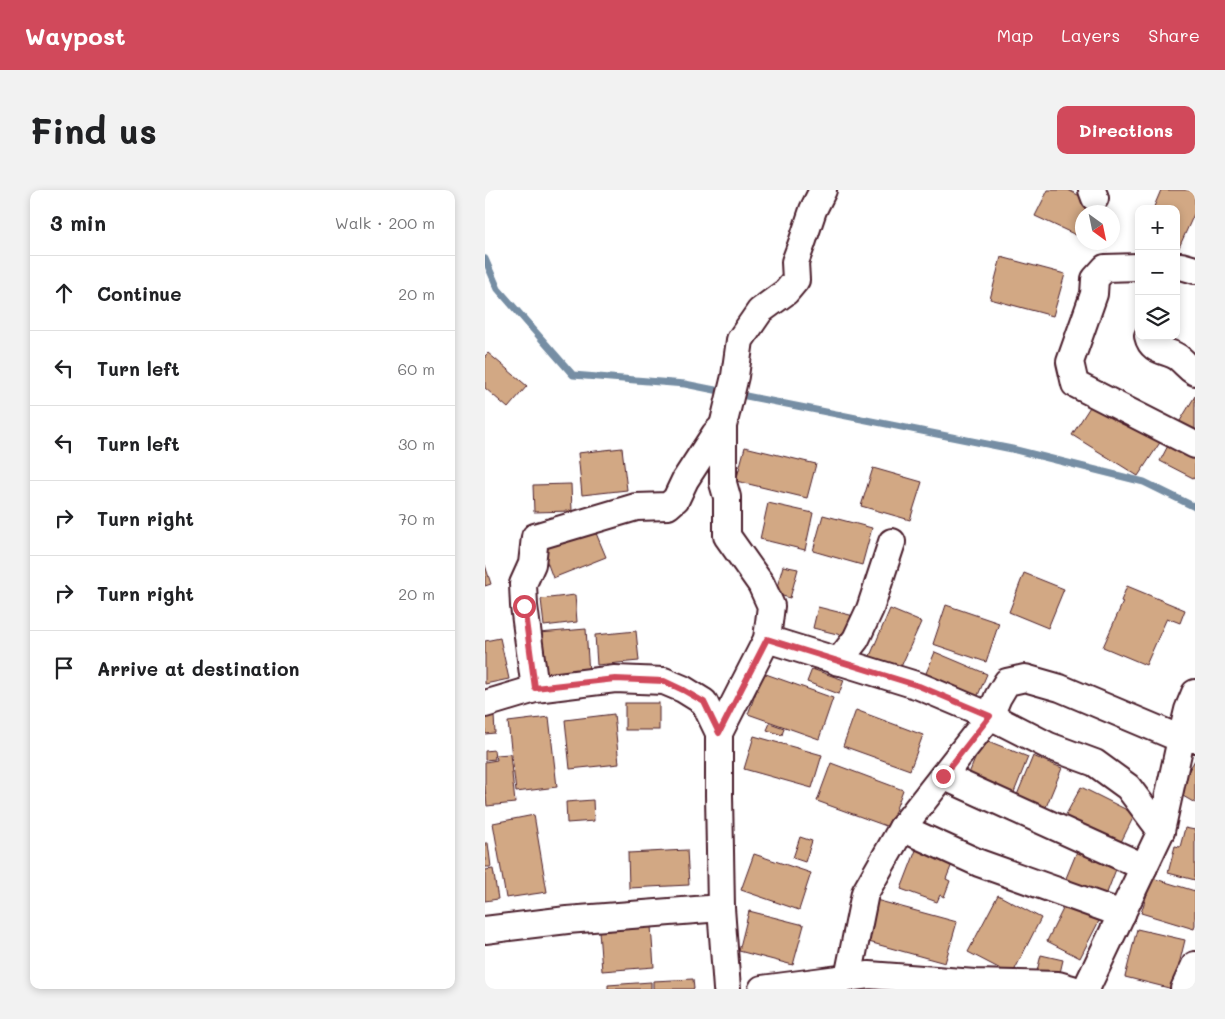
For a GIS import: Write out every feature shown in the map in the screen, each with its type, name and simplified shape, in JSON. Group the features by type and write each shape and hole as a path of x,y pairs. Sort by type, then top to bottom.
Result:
{"street":[{"path":"719,733 767,639 771,606 761,584 727,536 727,497 723,483 723,426 735,376 740,340 760,311 786,292 796,280 795,262 813,210 823,190"},
{"path":"1180,266 1195,270"},
{"path":"1135,268 1105,268 1095,279 1095,294 1070,362 1075,384 1195,445"},
{"path":"1149,340 1149,343 1155,348 1179,358 1186,367 1195,372"},
{"path":"535,688 524,606 523,584 532,564 535,537 636,507 668,506 676,499 715,434 723,426"},
{"path":"838,662 856,639 870,609 892,542"},
{"path":"767,639 919,686 990,716 1049,746 1095,763 1128,787 1161,831"},
{"path":"848,978 865,893 902,828 990,716 1007,682 1025,678 1060,688 1188,739"},
{"path":"485,704 535,688 615,679 664,681 704,702 719,733 721,908 727,989"},
{"path":"1086,989 1161,831 1188,739 1188,710 1195,693"},
{"path":"943,776 1144,867"},
{"path":"902,828 979,863 1122,914"},
{"path":"485,930 567,920 721,908"},
{"path":"1184,989 1195,965"},
{"path":"762,989 869,975 996,986 1058,985 1072,989"}],"building":[{"path":"1048,190 1068,190 1092,202 1090,205 1075,205 1075,235 1035,216"},
{"path":"1161,190 1195,190 1195,212 1180,245 1180,205 1155,205"},
{"path":"1001,257 1065,274 1053,316 990,299"},
{"path":"488,353 527,386 508,408 485,388 485,356"},
{"path":"1195,396 1195,437 1177,426"},
{"path":"1095,399 1161,441 1138,476 1072,435"},
{"path":"1172,438 1195,450 1195,479 1160,461"},
{"path":"745,447 816,464 807,498 736,481"},
{"path":"622,448 627,490 582,495 578,453"},
{"path":"873,468 922,482 910,520 861,506"},
{"path":"571,484 572,511 534,512 533,485"},
{"path":"768,503 813,513 805,550 760,539"},
{"path":"823,515 872,528 862,565 813,551"},
{"path":"593,526 606,557 553,578 541,546"},
{"path":"485,565 491,584 485,586"},
{"path":"783,566 798,569 790,598 775,594"},
{"path":"1024,573 1064,589 1048,628 1009,612"},
{"path":"1127,586 1185,610 1180,623 1167,618 1146,665 1103,647 1123,602 1121,601"},
{"path":"575,595 577,622 544,626 541,599"},
{"path":"946,605 999,623 986,662 933,644"},
{"path":"818,607 854,616 849,637 813,628"},
{"path":"890,609 921,622 900,669 870,656"},
{"path":"586,629 589,674 542,678 539,633"},
{"path":"636,631 639,661 597,665 595,635"},
{"path":"500,638 509,679 485,684 485,641"},
{"path":"935,652 987,674 973,707 921,685"},
{"path":"812,669 844,680 839,694 807,682"},
{"path":"763,673 833,698 819,739 748,714"},
{"path":"625,703 659,703 659,730 625,730"},
{"path":"856,710 923,735 910,770 843,746"},
{"path":"614,714 619,764 570,769 565,720"},
{"path":"494,716 495,733 485,734 485,717"},
{"path":"549,717 557,787 516,792 508,722"},
{"path":"770,723 784,728 782,735 767,730"},
{"path":"754,736 822,755 812,788 744,769"},
{"path":"983,739 1028,757 1011,800 966,781"},
{"path":"494,750 495,759 485,760 485,751"},
{"path":"510,754 515,803 487,806 485,762 497,760 496,755"},
{"path":"1033,756 1062,768 1046,807 1017,795"},
{"path":"1195,760 1195,803 1176,792"},
{"path":"831,763 903,790 889,827 817,801"},
{"path":"1081,787 1135,814 1117,850 1062,822"},
{"path":"593,800 594,821 567,823 566,802"},
{"path":"534,815 547,892 506,898 493,823"},
{"path":"1185,828 1195,830 1195,880 1168,873 1175,846 1180,847"},
{"path":"800,837 812,841 805,862 793,858"},
{"path":"485,843 488,843 491,867 485,867"},
{"path":"1078,849 1118,864 1105,898 1064,883"},
{"path":"687,850 689,885 629,888 628,853"},
{"path":"916,850 952,864 946,879 950,881 944,897 940,895 937,902 901,889"},
{"path":"754,854 811,873 799,910 741,890"},
{"path":"493,869 498,899 485,901 485,870"},
{"path":"1152,878 1195,891 1194,929 1141,913"},
{"path":"998,895 1041,918 1012,975 968,952"},
{"path":"876,900 957,922 945,963 865,941"},
{"path":"1066,903 1100,919 1080,958 1047,941"},
{"path":"749,911 804,925 793,965 739,951"},
{"path":"651,926 654,967 602,971 599,931"},
{"path":"1137,929 1185,940 1173,989 1125,977"},
{"path":"1041,955 1063,960 1059,977 1037,971"},
{"path":"693,979 694,989 653,989 653,981"},
{"path":"651,982 651,989 608,989 608,985"}],"waterway":[{"path":"485,259 498,289 573,375 685,384 725,392"},
{"path":"736,394 1012,449 1144,482 1195,507"}],"route":[{"path":"524,606 535,688 615,679 664,681 704,702 719,733 767,639 919,686 990,716 943,776"}]}
